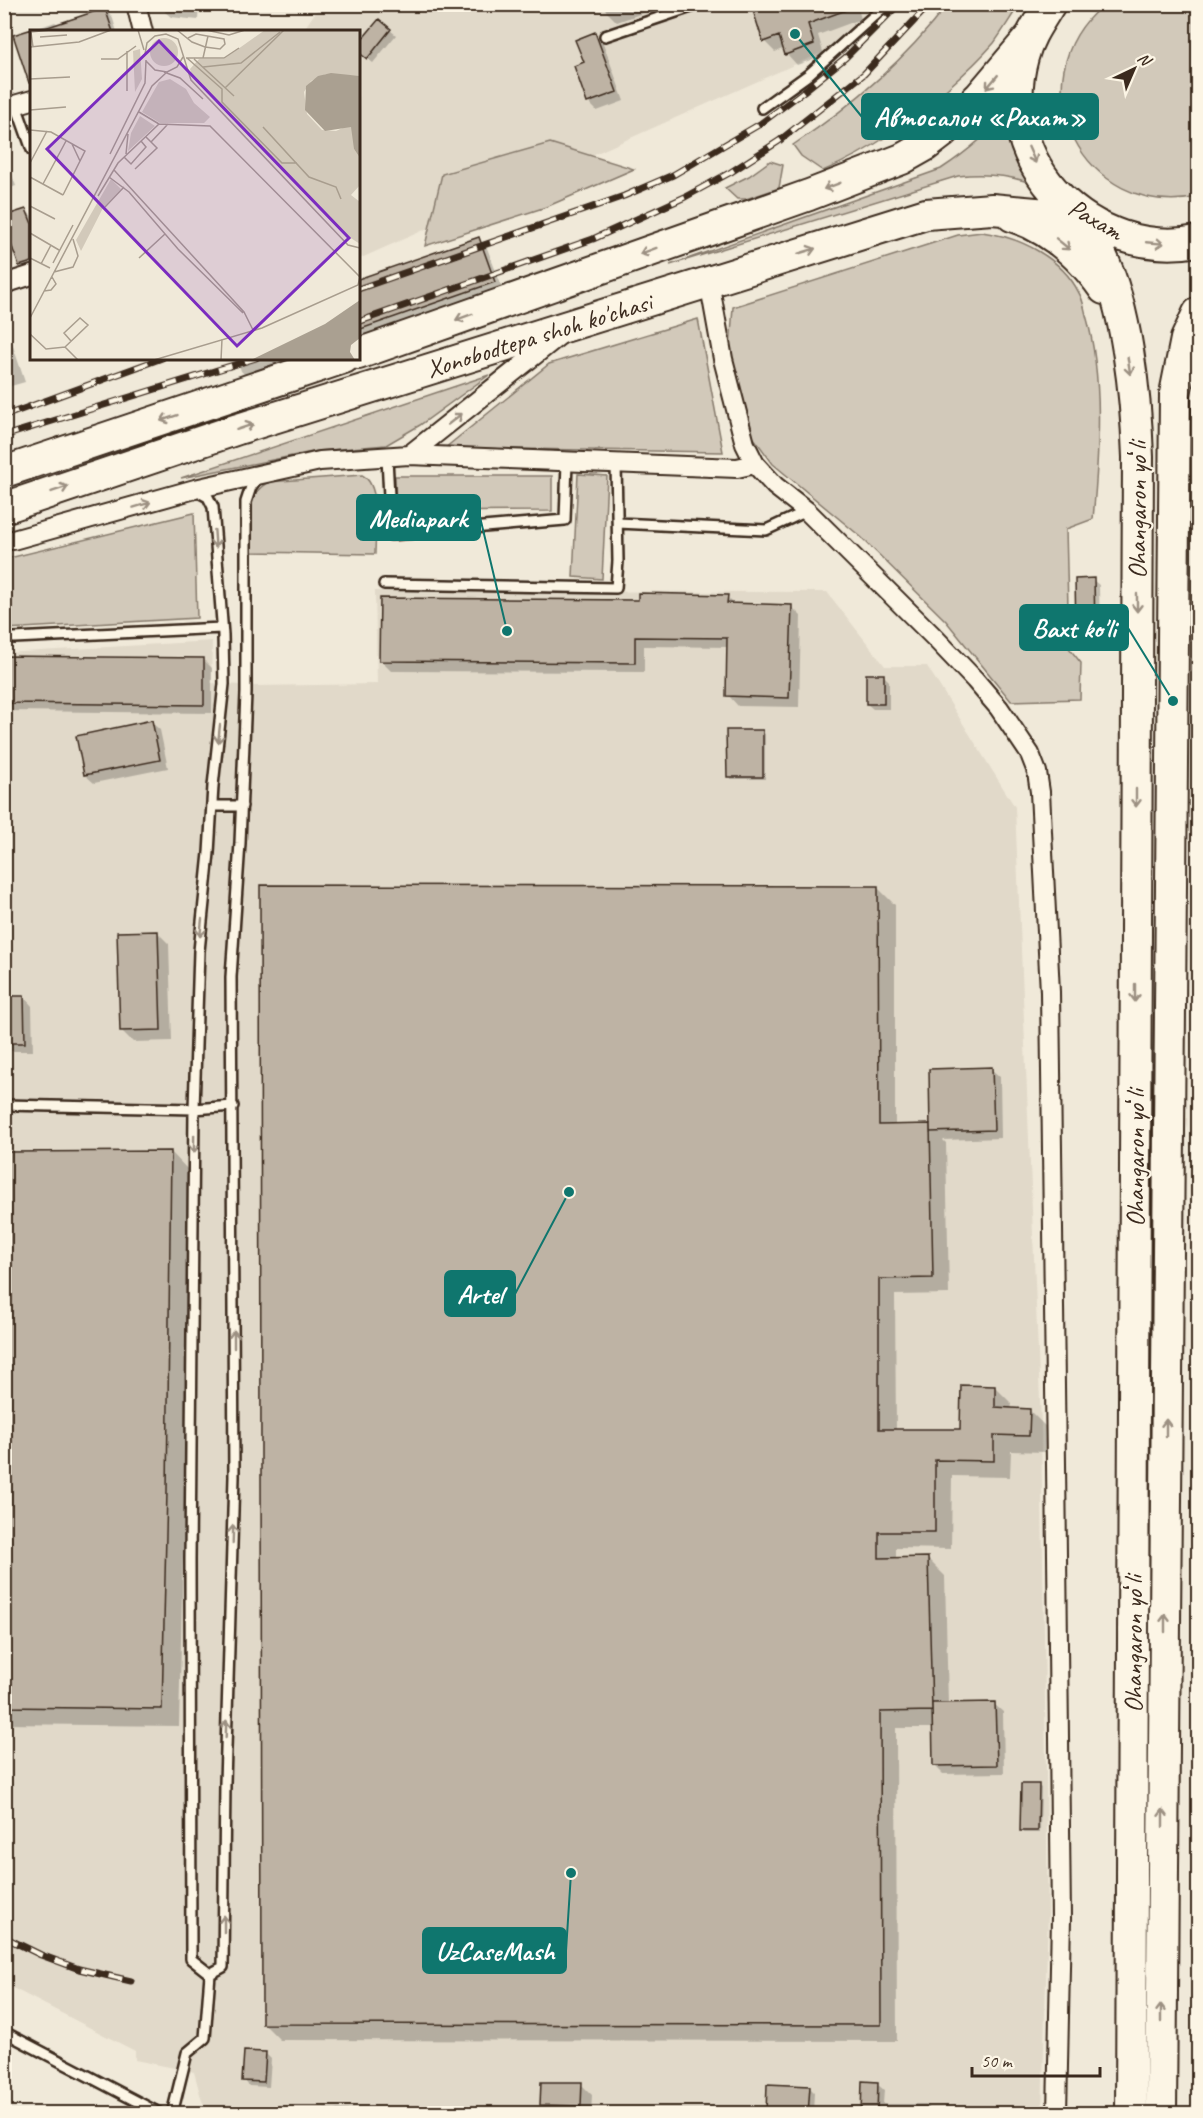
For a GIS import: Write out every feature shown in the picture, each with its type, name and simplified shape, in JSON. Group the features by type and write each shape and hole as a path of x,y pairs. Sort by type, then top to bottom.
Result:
{"highway":[{"name":"Рахат","path":"1050,4 1030,37 1019,80 1018,102 1021,125 1037,167 1049,186 1073,211 1113,234 1131,240 1167,244 1198,241"},
{"name":"Xonobodtepa shoh ko'chasi","path":"360,353 809,195 902,159 925,146 973,103 1030,37"},
{"name":"Xonobodtepa shoh ko'chasi","path":"4,508 238,429 926,214 992,209 1073,211"},
{"path":"992,209 1039,227 1076,255 1106,292 1123,326"},
{"name":"Ohangaron yoʻli","path":"1073,211 1101,254 1113,286 1123,326 1134,400 1138,457 1131,2114"},
{"name":"Ohangaron yoʻli","path":"1161,2114 1175,394 1186,339 1198,313"},
{"path":"4,472 338,360"}],"street":[{"path":"136,4 142,30"},
{"path":"4,284 30,276"},
{"path":"709,281 723,359 745,444 755,464 775,486 807,511 933,636 993,701 1030,754 1039,782 1050,992 1061,1918 1058,2114"},
{"path":"409,455 574,324"},
{"path":"4,540 13,540 98,518 195,489 320,461 409,455 737,468 755,464"}],"lane":[{"path":"606,36 700,4"},
{"path":"762,108 808,75 887,4"},
{"path":"17,104 30,144"},
{"path":"387,458 391,536 565,520 567,462"},
{"path":"384,584 616,588 618,523 616,464"},
{"path":"210,1974 223,1967 225,1783 234,1477 231,977 242,806 246,693 246,502 251,488 261,473"},
{"path":"195,489 208,497 213,507 224,684 199,951 194,1109 190,1548 191,1959 210,1974"},
{"path":"618,523 766,530 807,511"},
{"path":"14,638 222,628"},
{"path":"212,806 242,806"},
{"path":"4,1106 194,1109 233,1106"},
{"path":"172,2114 187,2053 205,2038 210,1974"},
{"path":"4,2032 161,2114"}],"shaded area":[{"path":"321,4 874,5 823,52 360,259 360,30 303,30"},
{"path":"947,5 1019,5 994,43 978,61 933,101 889,135 858,154 823,171 801,156 793,145 856,99 876,81 913,45"},
{"path":"1103,5 1198,5 1198,197 1157,199 1122,188 1094,167 1074,138 1063,105 1064,70 1077,36"},
{"path":"1008,110 1031,183 995,175 958,176 670,265 941,169 977,142"},
{"path":"550,143 634,169 546,207 425,246 442,174"},
{"path":"770,161 783,165 779,188 746,199 737,199 725,188 749,176"},
{"path":"982,232 1025,244 1062,269 1082,298 1092,339 1098,390 1097,468 1093,519 1066,529 1069,648 1081,663 1080,699 1011,701 946,621 861,537 773,464 751,434 730,348 733,307 958,235"},
{"path":"698,319 723,452 445,448 549,364"},
{"path":"489,375 420,425 386,445 317,451 181,478"},
{"path":"578,474 607,476 602,579 573,577"},
{"path":"362,475 368,480 375,499 375,554 251,552 252,501 256,492 265,484"},
{"path":"395,476 552,476 552,511 396,512"},
{"path":"194,513 197,618 5,629 5,559"},
{"path":"375,591 827,592 885,666 927,666 1015,807 1041,1424 1048,1915 1042,2113 210,2113 202,2101 194,2072 135,2060 135,2051 5,1984 5,653 212,641 211,683 256,686 377,684"}],"building":[{"path":"751,4 857,4 857,6 808,24 814,44 785,55 779,36 763,42"},
{"path":"105,8 112,30 42,30"},
{"path":"379,19 391,29 367,59 360,54 360,42"},
{"path":"32,29 30,30 30,83 29,83 13,35"},
{"path":"595,32 617,92 587,103 574,66 584,62 575,40"},
{"path":"26,209 30,219 30,263 19,266 4,225 4,216"},
{"path":"479,237 495,282 360,329 360,278"},
{"path":"1094,578 1095,629 1076,629 1075,579"},
{"path":"638,593 728,595 727,603 792,605 789,698 726,696 727,638 635,637 635,663 379,661 380,598 638,600"},
{"path":"4,656 204,658 204,705 4,703"},
{"path":"866,674 884,674 884,704 866,704"},
{"path":"152,720 160,760 84,775 76,736"},
{"path":"726,730 763,730 763,777 727,777"},
{"path":"260,885 878,886 879,1125 930,1124 933,1278 879,1279 879,1429 960,1429 961,1385 995,1386 995,1407 1030,1409 1029,1436 994,1435 994,1461 935,1460 935,1532 879,1532 879,1558 928,1557 932,1711 880,1712 881,2025 262,2024"},
{"path":"158,931 161,1030 120,1031 117,932"},
{"path":"4,996 24,996 25,1043 4,1043"},
{"path":"992,1067 994,1130 930,1132 929,1069"},
{"path":"171,1151 162,1709 4,1707 4,1152"},
{"path":"995,1702 997,1765 933,1766 932,1703"},
{"path":"1021,1784 1039,1784 1038,1831 1020,1831"},
{"path":"244,2051 266,2052 264,2082 242,2081"},
{"path":"862,2081 878,2082 877,2114 861,2114"},
{"path":"541,2082 582,2082 581,2106 540,2105"},
{"path":"767,2084 810,2086 808,2114 766,2113"}],"railway":[{"path":"360,288 624,196 673,175 760,124 804,91 845,58 899,4"},
{"path":"360,321 593,239 685,197 731,172 779,141 864,74 930,4"},
{"path":"4,416 157,360"},
{"path":"4,436 250,360"},
{"path":"4,1937 41,1955 79,1969 131,1981"}],"place":[{"name":"Автосалон «Рахат»","path":"795,34"},
{"name":"Mediapark","path":"507,631"},
{"name":"Baxt ko'li","path":"1173,701"},
{"name":"Artel","path":"569,1192"},
{"name":"UzCaseMash","path":"571,1873"}]}
